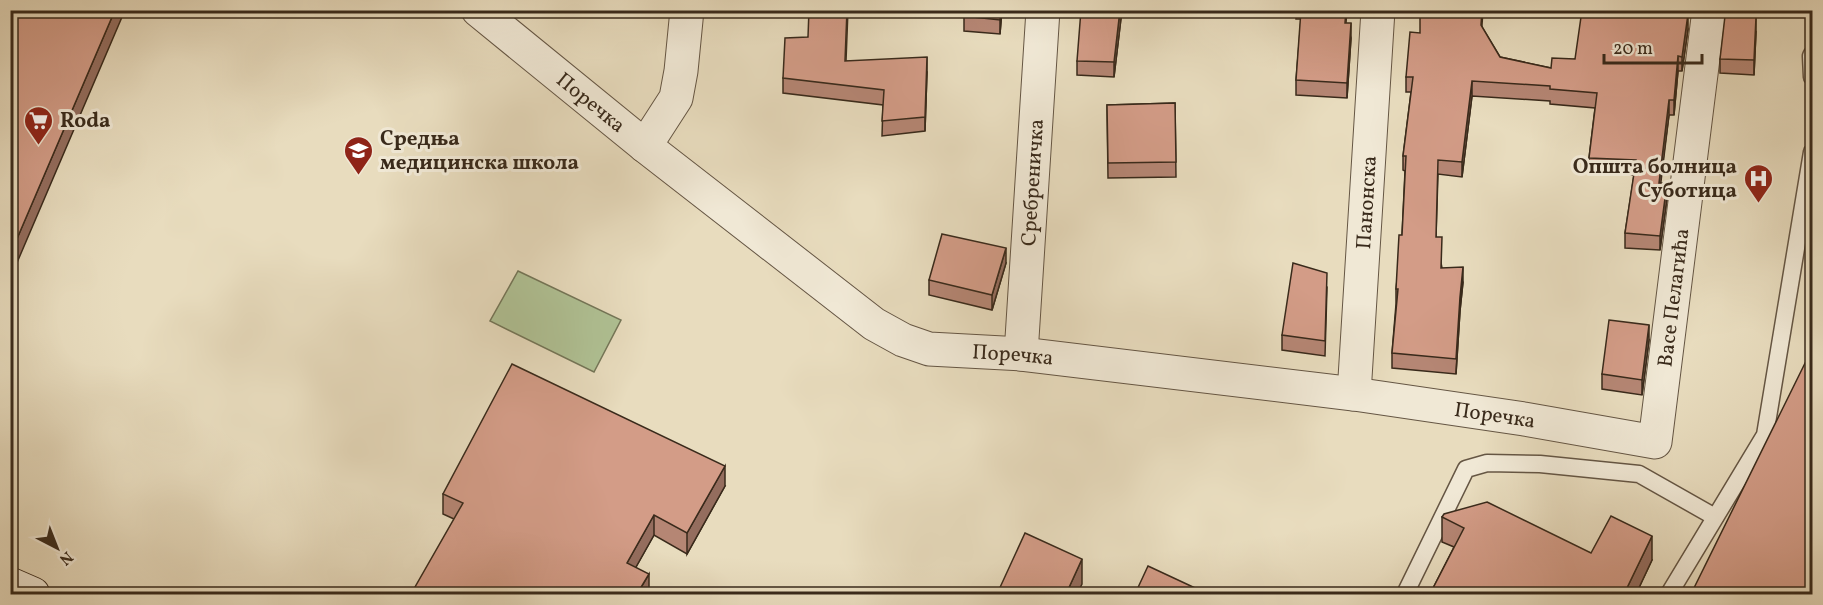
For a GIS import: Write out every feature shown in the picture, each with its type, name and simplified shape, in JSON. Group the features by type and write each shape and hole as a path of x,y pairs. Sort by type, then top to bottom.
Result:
{"street":[{"name":"Поречка","path":"478,10 645,146 874,324 903,340 929,349 1021,354 1354,394 1524,419 1655,442"},
{"path":"645,146 676,98 687,10"},
{"name":"Сребреничка","path":"1021,354 1043,10"},
{"name":"Панонска","path":"1354,394 1378,10"},
{"name":"Васе Пелагића","path":"1655,442 1708,10"},
{"path":"10,584 33,594"}],"lane":[{"path":"1812,54 1812,77"},
{"path":"1669,594 1765,435 1812,152"},
{"path":"1405,594 1466,469 1487,463 1540,464 1639,474 1715,517"}],"green space":[{"path":"518,271 621,320 594,372 490,321"}],"building":[{"name":"Roda","path":"10,10 115,10 10,255"},
{"path":"809,10 847,10 845,61 927,57 925,117 882,121 884,90 783,78 785,38 808,37"},
{"path":"964,10 1001,10 1000,20 964,16"},
{"path":"1081,10 1120,10 1114,62 1077,61"},
{"path":"1301,10 1346,10 1345,23 1351,23 1347,83 1296,80"},
{"path":"1420,10 1482,10 1481,25 1500,57 1551,68 1552,58 1575,59 1582,10 1682,10 1681,14 1688,14 1682,57 1678,56 1674,100 1669,100 1659,183 1667,183 1660,236 1625,233 1636,160 1589,158 1597,93 1550,89 1550,86 1472,81 1462,162 1438,160 1436,237 1442,237 1441,268 1463,267 1456,359 1392,353 1398,289 1396,289 1399,235 1402,235 1406,156 1403,156 1413,77 1406,77 1410,32 1420,33"},
{"path":"1725,16 1756,17 1754,60 1720,59"},
{"path":"1175,103 1176,162 1108,163 1107,105"},
{"path":"942,234 1006,248 992,295 929,280"},
{"path":"1293,263 1327,273 1325,341 1282,335"},
{"path":"1609,320 1649,325 1642,380 1602,374"},
{"path":"1812,349 1812,594 1691,594"},
{"path":"512,364 725,466 687,533 654,515 627,563 649,574 637,594 411,594 463,503 443,494"},
{"path":"1487,502 1591,553 1611,516 1652,536 1624,594 1430,594 1464,528 1442,517 1444,514"},
{"path":"1025,533 1082,559 1066,594 997,594"},
{"path":"1148,566 1208,594 1135,594"}],"place":[{"name":"Roda","path":"39,146"},
{"name":"Средња медицинска школа","path":"359,176"},
{"name":"Општа болница Суботица","path":"1758,204"}]}
